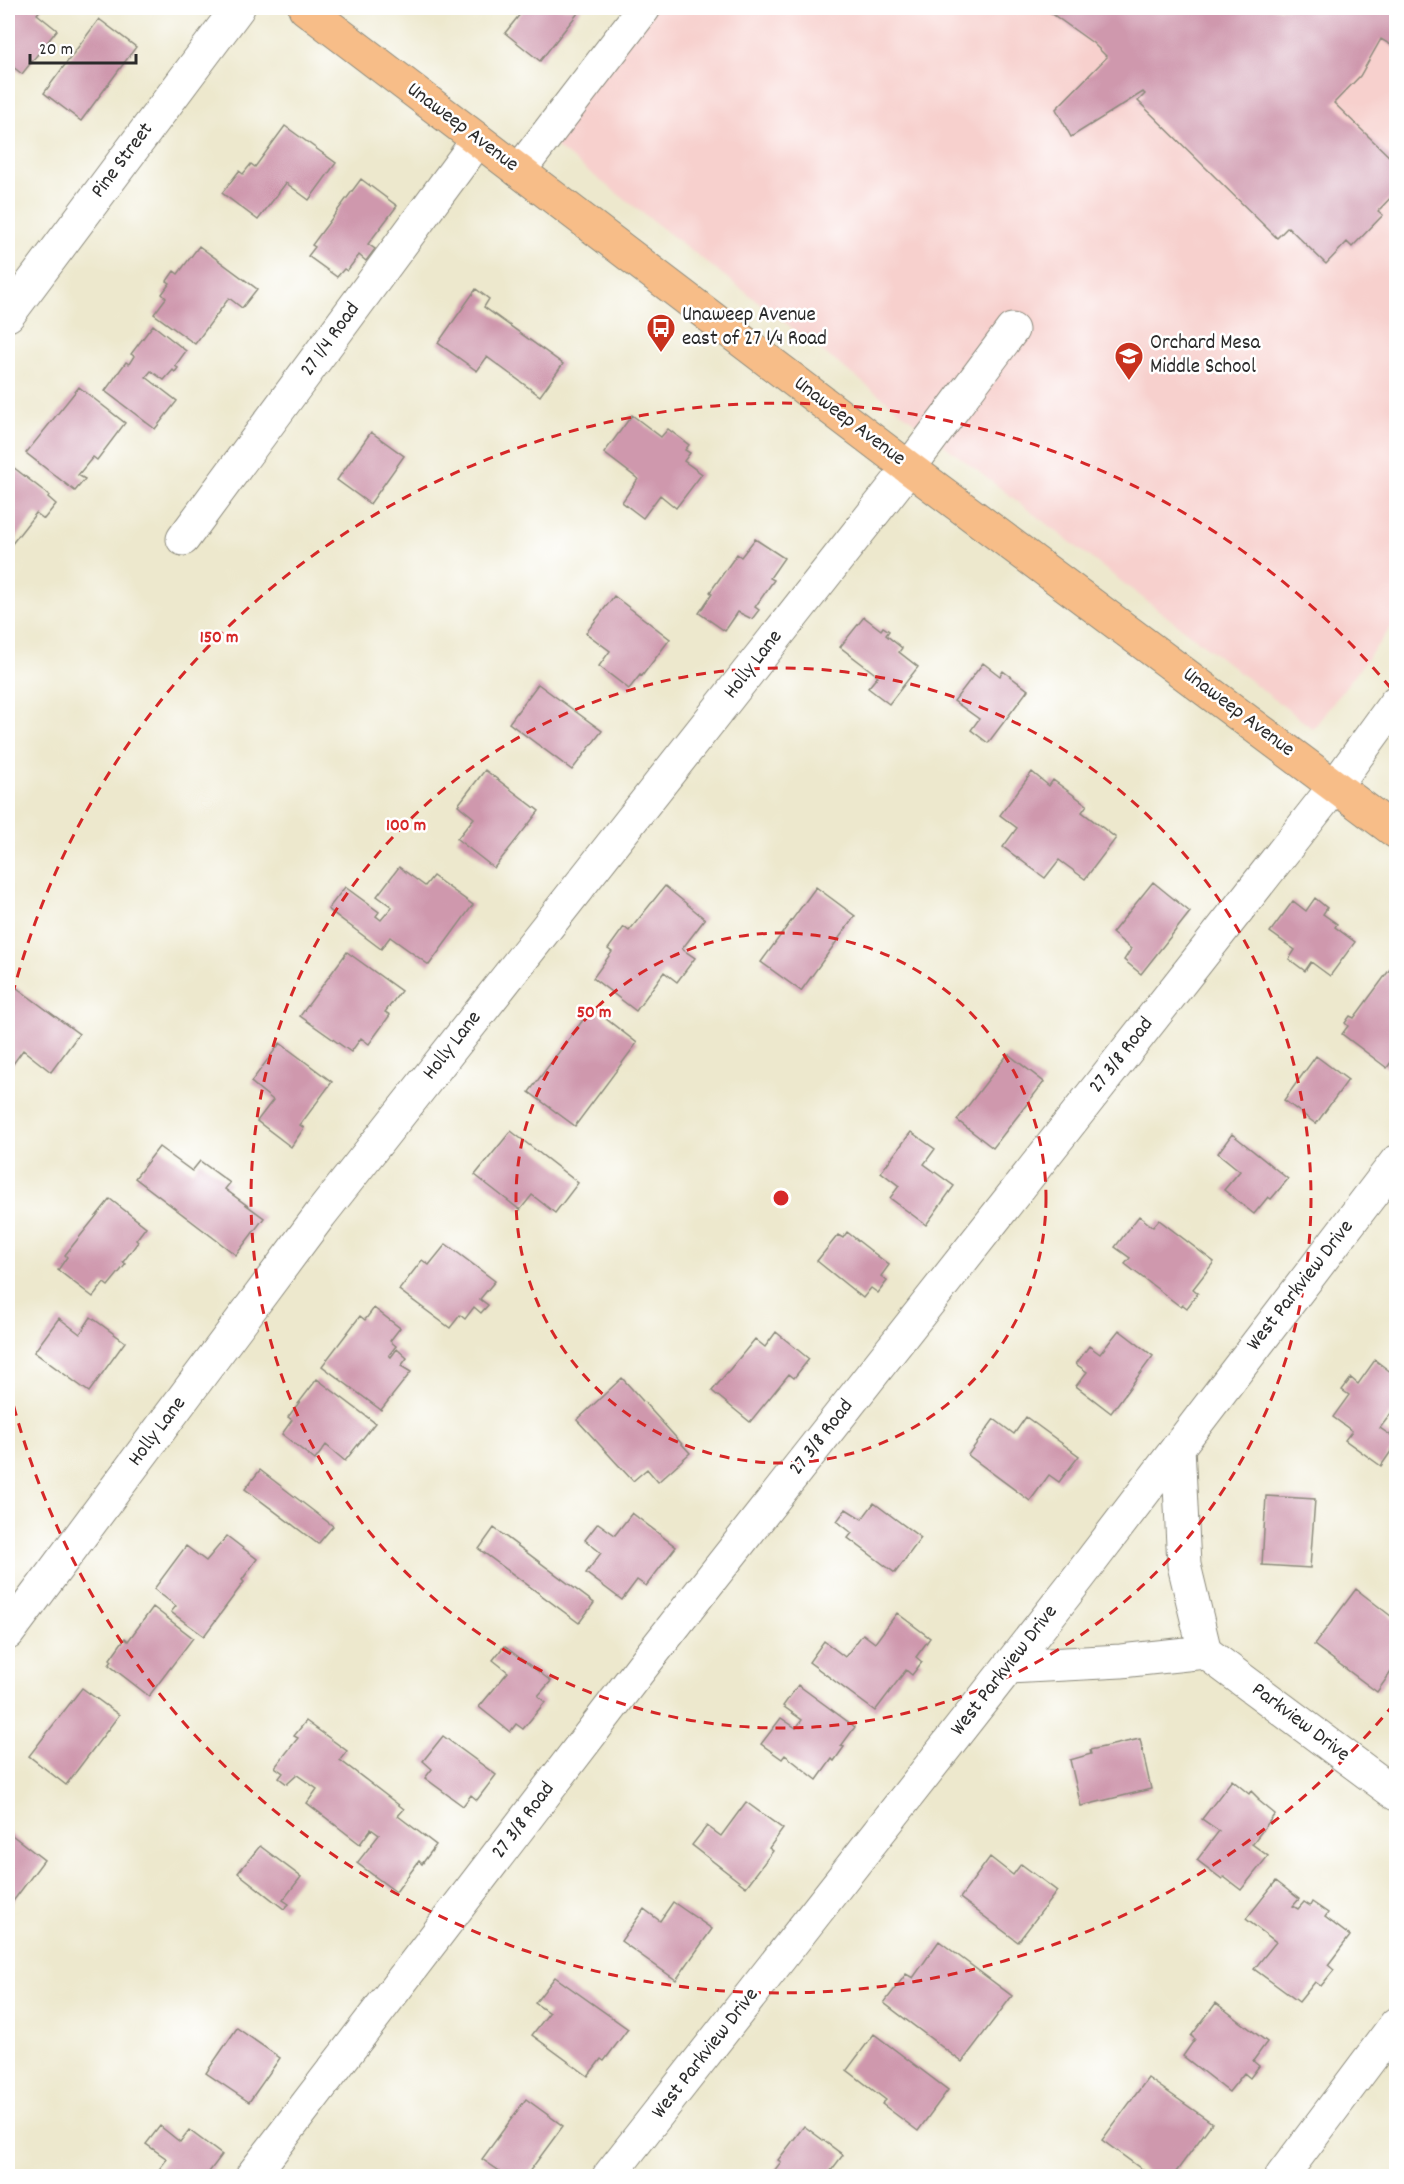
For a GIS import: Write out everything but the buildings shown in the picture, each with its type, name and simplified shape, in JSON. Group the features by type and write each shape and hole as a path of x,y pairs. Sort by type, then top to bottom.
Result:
{"main road":[{"name":"Unaweep Avenue","path":"305,8 909,468 1396,832"}],"street":[{"name":"Pine Street","path":"8,315 238,8"},
{"path":"519,171 644,8"},
{"name":"27 1/4 Road","path":"183,539 478,140"},
{"name":"Holly Lane","path":"8,1633 320,1215 909,468 1012,330"},
{"name":"27 3/8 Road","path":"252,2176 651,1655 1335,786 1396,702"},
{"name":"West Parkview Drive","path":"609,2176 1009,1667 1396,1162"},
{"path":"1009,1667 1121,1661 1204,1652 1184,1565 1178,1447"},
{"name":"Parkview Drive","path":"1204,1652 1396,1796"},
{"path":"1282,2176 1396,2024"}],"shaded area":[{"name":"Orchard Mesa Middle School","path":"652,8 1396,8 1396,621 1313,729 549,141"}],"place":[{"name":"Unaweep Avenue east of 27 ¼ Road","path":"661,354"},
{"name":"Orchard Mesa Middle School","path":"1129,382"}]}
